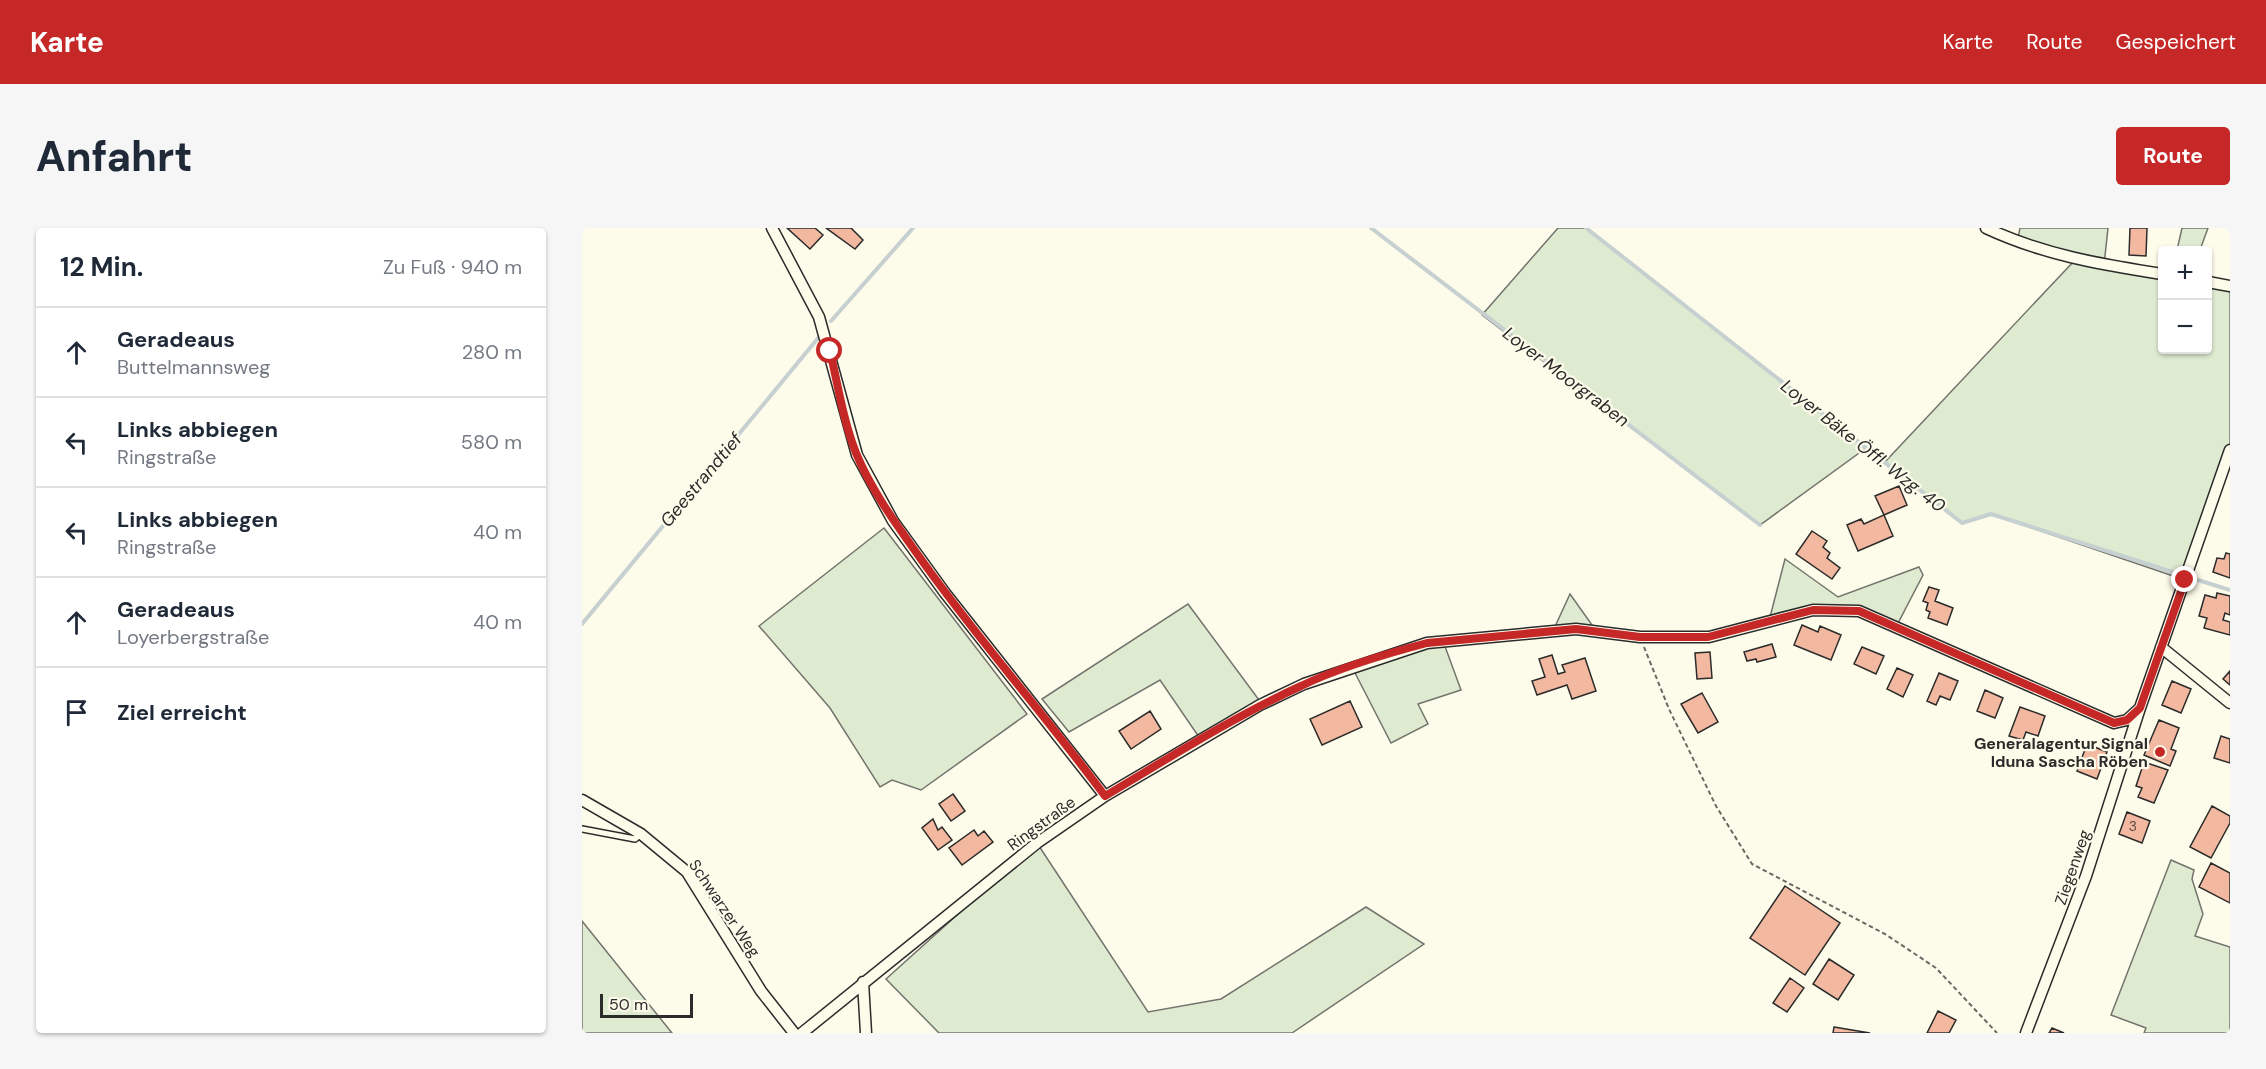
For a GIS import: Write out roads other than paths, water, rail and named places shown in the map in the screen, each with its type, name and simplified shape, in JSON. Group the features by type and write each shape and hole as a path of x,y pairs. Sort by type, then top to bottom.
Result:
{"street":[{"path":"772,228 819,317 857,455 893,521 945,593 1065,741 1105,796"},
{"path":"1986,228 2017,243 2075,260 2158,273"},
{"path":"2212,283 2230,286"},
{"path":"2140,708 2230,450"},
{"name":"Ringstraße","path":"802,1033 1037,843 1105,796 1260,705 1304,684 1427,643 1576,629 1640,637 1708,637 1813,610 1859,611 2114,723 2127,720 2140,708"},
{"path":"2161,647 2230,703"},
{"name":"Ziegenweg","path":"2026,1033 2086,876 2140,708"},
{"name":"Schwarzer Weg","path":"582,800 641,834 687,872 761,991 794,1033"},
{"path":"863,982 866,1033"}],"lane":[{"path":"582,829 635,839 641,834"}],"waterway":[{"name":"Geestrandtief","path":"831,321 913,228"},
{"name":"Loyer Moorgraben","path":"1371,228 1760,525"},
{"name":"Loyer Bäke Öffl. Wzg. 40","path":"1586,228 1962,523 1991,514 2179,574"},
{"name":"Geestrandtief","path":"582,624 819,337"},
{"name":"Loyer Bäke Öffl. Wzg. 40","path":"2198,580 2230,590"}],"place":[{"name":"Generalagentur Signal Iduna Sascha Röben","path":"2160,752"}]}
